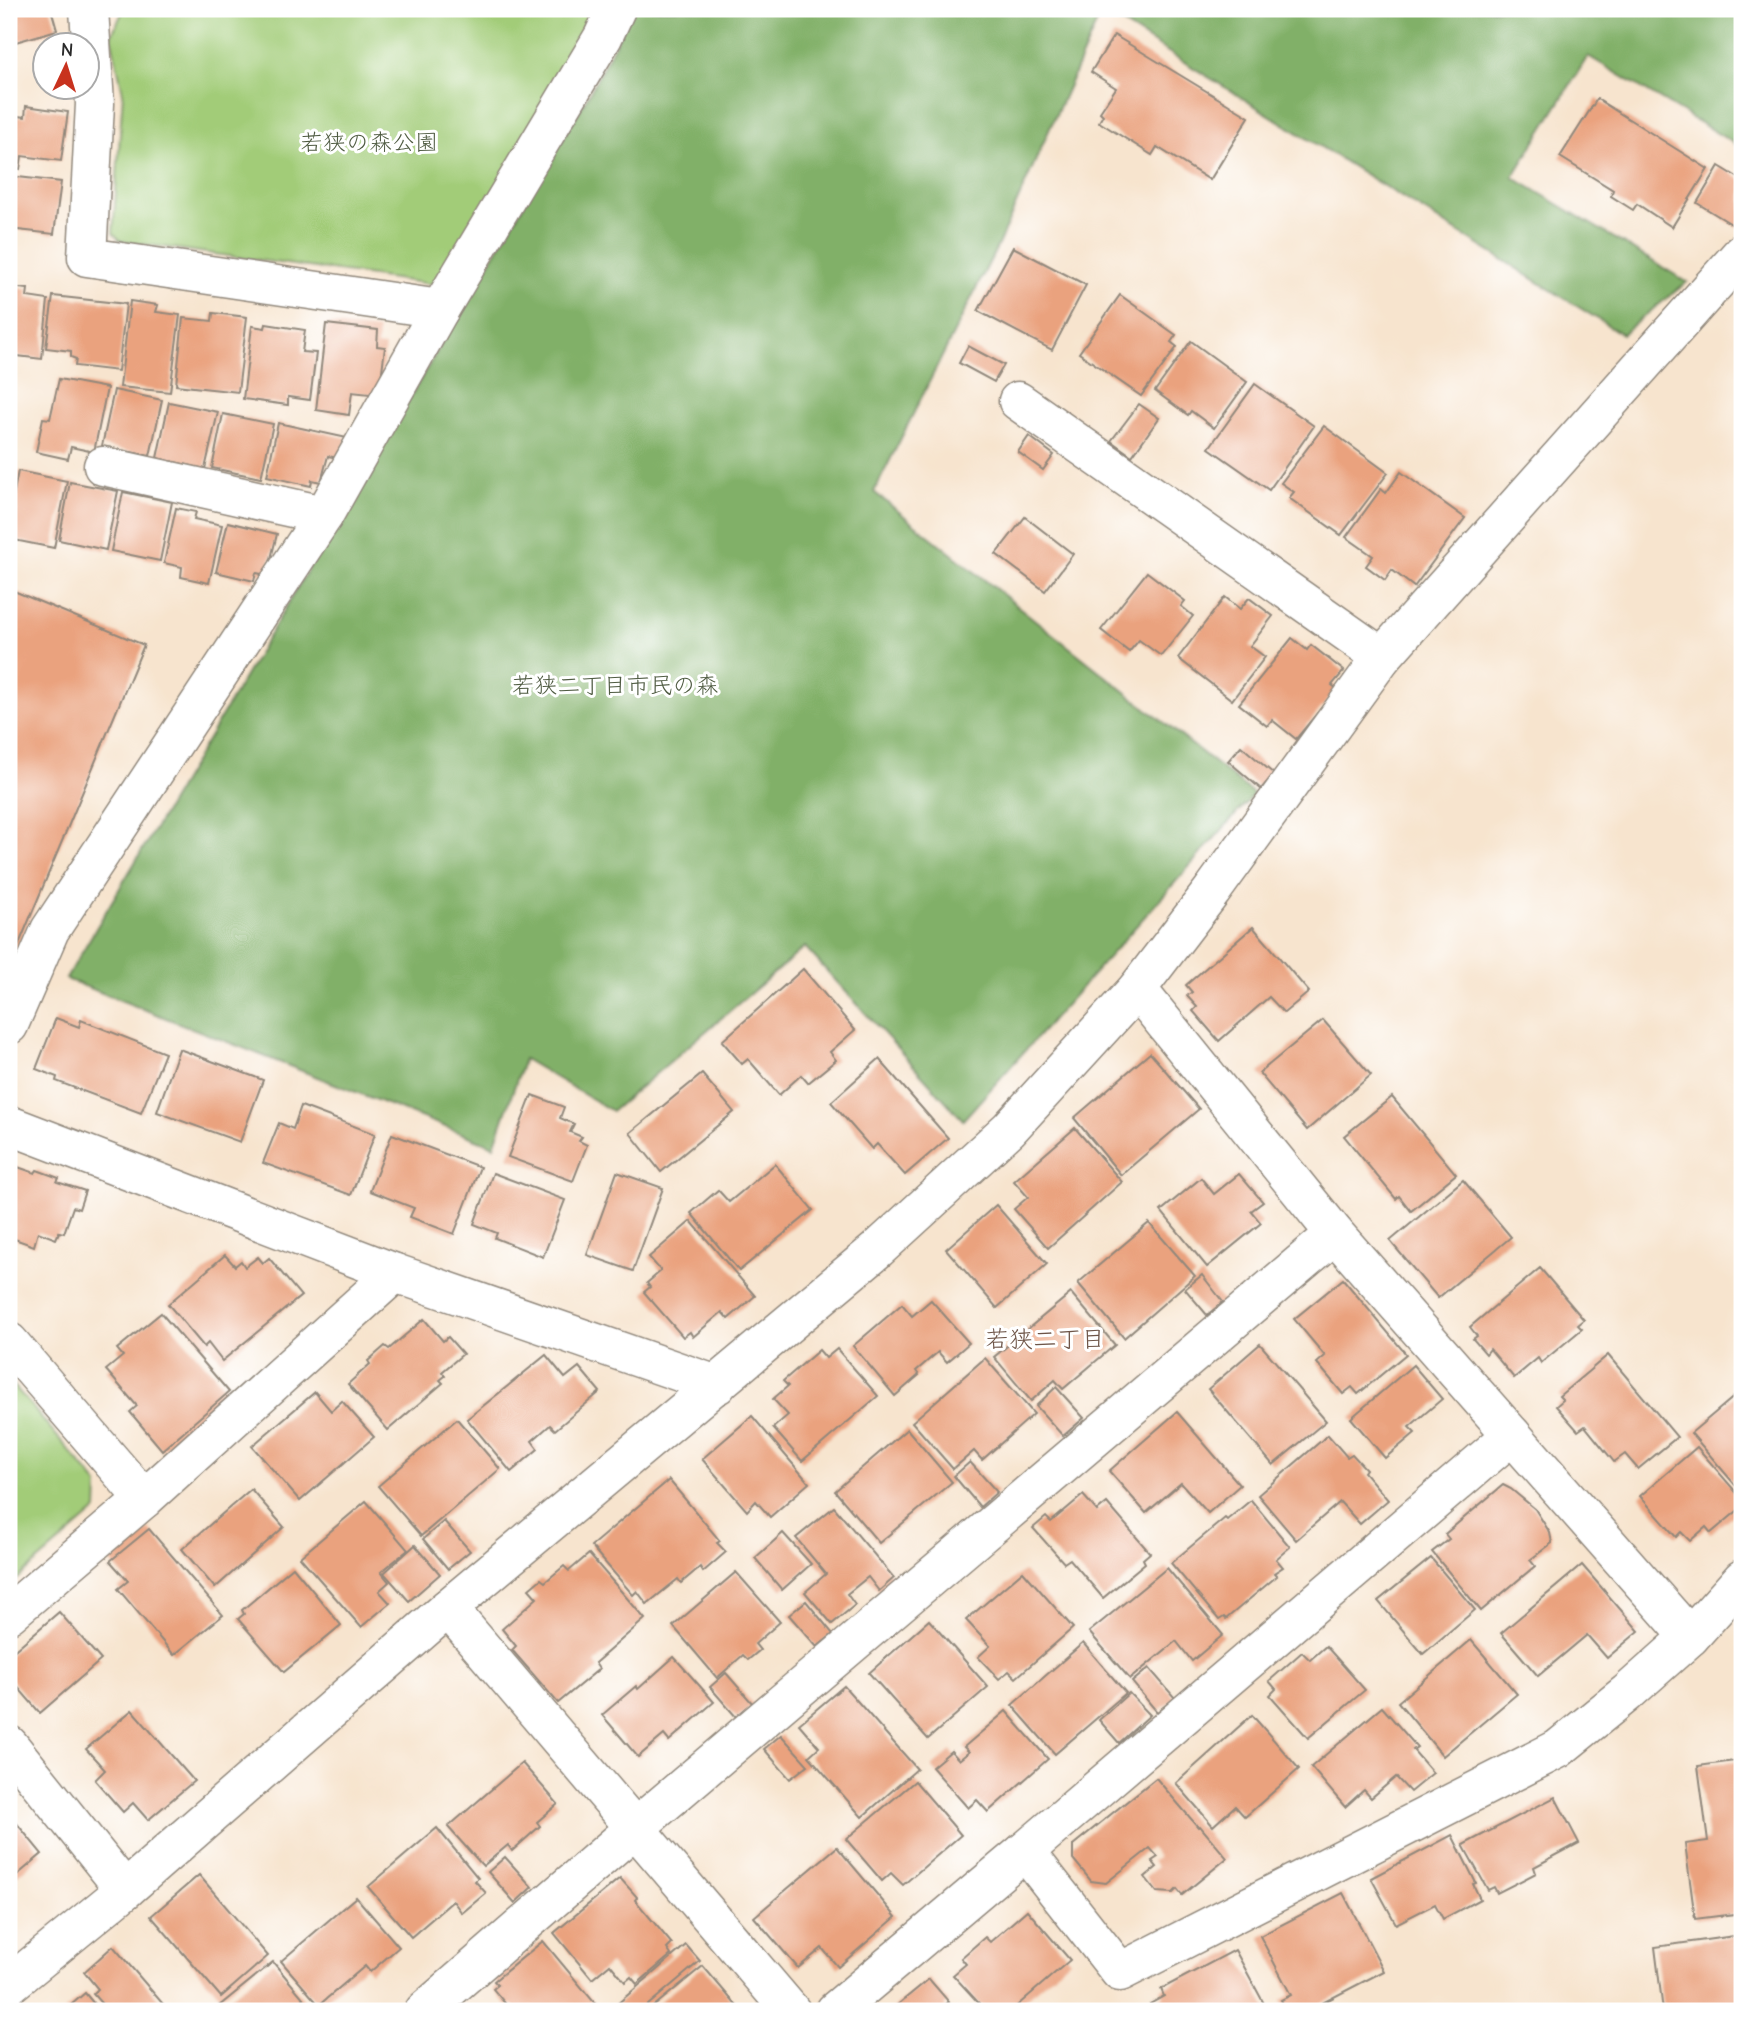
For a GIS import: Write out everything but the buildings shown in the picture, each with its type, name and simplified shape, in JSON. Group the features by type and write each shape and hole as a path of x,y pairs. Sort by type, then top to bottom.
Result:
{"street":[{"path":"89,9 95,104 87,257 440,309"},
{"path":"9,1025 50,930 324,515 440,309 603,37 616,9"},
{"path":"9,1985 125,1890 448,1608 878,1249 1009,1129 1137,989 1212,891 1382,657 1742,253"},
{"path":"1018,401 1382,657"},
{"path":"103,466 324,515"},
{"path":"1137,989 1335,1234 1690,1637"},
{"path":"9,1125 395,1273 717,1385"},
{"path":"424,2011 635,1828 1335,1234"},
{"path":"9,1615 144,1499 395,1273"},
{"path":"9,1342 144,1499"},
{"path":"835,2011 1512,1435"},
{"path":"1026,1851 1120,1972 1558,1749 1628,1693 1690,1637 1742,1580"},
{"path":"448,1608 791,2011"},
{"path":"9,1745 125,1890"}],"green space":[{"name":"若狭の森公園","path":"599,9 444,279 430,284 121,241 113,233 123,93 111,36 123,11"},
{"name":"若狭二丁目市民の森","path":"633,9 1742,9 1742,148 1588,56 1513,177 1687,282 1622,334 1102,11 998,245 874,492 1254,794 963,1120 805,947 612,1111 524,1059 494,1146 66,979 588,96"},
{"path":"9,1380 98,1484 97,1510 9,1586"}],"district":[{"name":"若狭二丁目","path":"1045,1339"}]}
